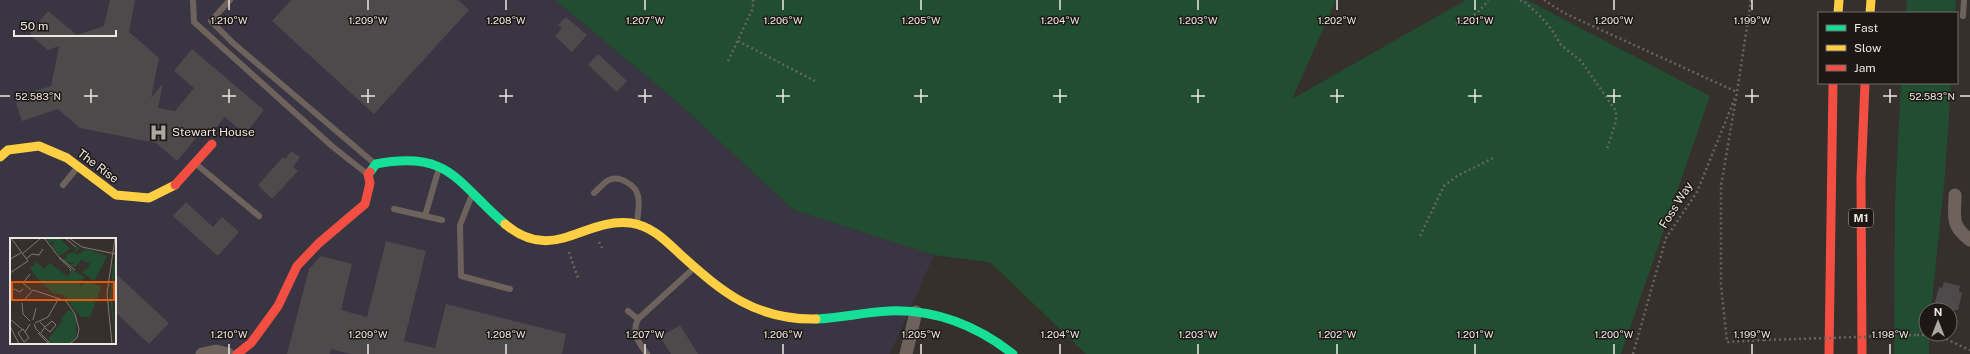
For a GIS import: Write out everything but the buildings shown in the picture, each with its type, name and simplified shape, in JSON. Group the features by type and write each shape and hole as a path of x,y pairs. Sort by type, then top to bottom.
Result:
{"main road":[{"path":"1838,12 1839,0"},
{"path":"1870,12 1871,0"},
{"path":"1829,354 1830,221 1834,84"},
{"name":"M1","path":"1862,354 1861,179 1865,84"},
{"name":"The Rise","path":"0,156 8,150 39,146 67,158 116,195 149,198 176,185 212,144"},
{"path":"237,354 251,343 278,306 297,266 320,243 365,204 370,183 368,174 376,164 400,160 423,162 440,166 516,234 531,239 546,242 602,226 620,223 637,223 646,226 662,238 739,303 777,316 818,320 891,310 951,317 999,342 1013,354"}],"street":[{"path":"1955,195 1955,222 1958,231 1970,240"},
{"path":"906,354 916,312"},
{"path":"202,354 216,351 228,354"}],"lane":[{"path":"193,0 194,22 333,147 368,174"},
{"path":"230,0 211,22 233,43 376,164"},
{"path":"1963,16 1964,0"},
{"path":"195,163 258,216"},
{"path":"425,216 440,166"},
{"path":"63,185 78,167"},
{"path":"594,193 608,180 617,178 635,188 638,196 637,223"},
{"path":"472,194 460,225 461,276 510,289"},
{"path":"394,208 442,220"},
{"path":"647,354 635,334 635,325 638,319 695,267"},
{"path":"628,311 638,319"}],"path":[{"path":"728,62 753,8 753,0"},
{"path":"1456,24 1475,16 1488,0"},
{"path":"1520,0 1526,3 1542,18 1552,30 1561,45 1581,61 1616,111 1616,121 1607,149"},
{"path":"1544,0 1564,13 1738,92"},
{"path":"1751,0 1738,92 1721,186 1721,285 1727,342 1937,335 1970,350"},
{"path":"738,41 815,81"},
{"name":"Foss Way","path":"1633,354 1666,238 1697,192 1738,92"},
{"path":"1420,236 1444,186 1457,176 1495,157"},
{"path":"564,238 578,278"}],"shaded area":[{"path":"0,0 555,0 673,98 794,210 934,255 890,354 0,354"}],"green space":[{"path":"555,0 1336,0 1292,99 1466,0 1527,0 1710,96 1621,354 1086,354 990,262 934,255 794,210 673,98"},
{"path":"1907,0 1956,0 1955,12 1906,12"},
{"path":"1901,84 1951,84 1945,175 1932,302 1918,302 1918,342 1929,342 1929,354 1894,354 1895,203"}],"traffic: fast":[{"path":"370,172 376,164 401,161 420,162 436,166 450,173 462,183 505,224"},
{"path":"816,319 889,311 923,313 955,321 985,335 1013,354"}],"traffic: slow":[{"path":"1838,12 1839,0"},
{"path":"1870,12 1871,0"},
{"path":"0,157 8,150 39,146 67,158 116,195 149,198 175,185"},
{"path":"505,224 523,235 539,240 554,240 568,237 598,226 614,223 631,223 646,227 658,235 711,281 742,302 776,315 816,319"}],"traffic: jam":[{"path":"1829,354 1833,84"},
{"path":"1862,354 1861,179 1865,84"},
{"path":"175,185 212,144"},
{"path":"237,354 251,343 278,306 297,266 319,243 365,204 370,183 368,174 370,172"}],"place":[{"name":"Stewart House","path":"159,132"}]}
